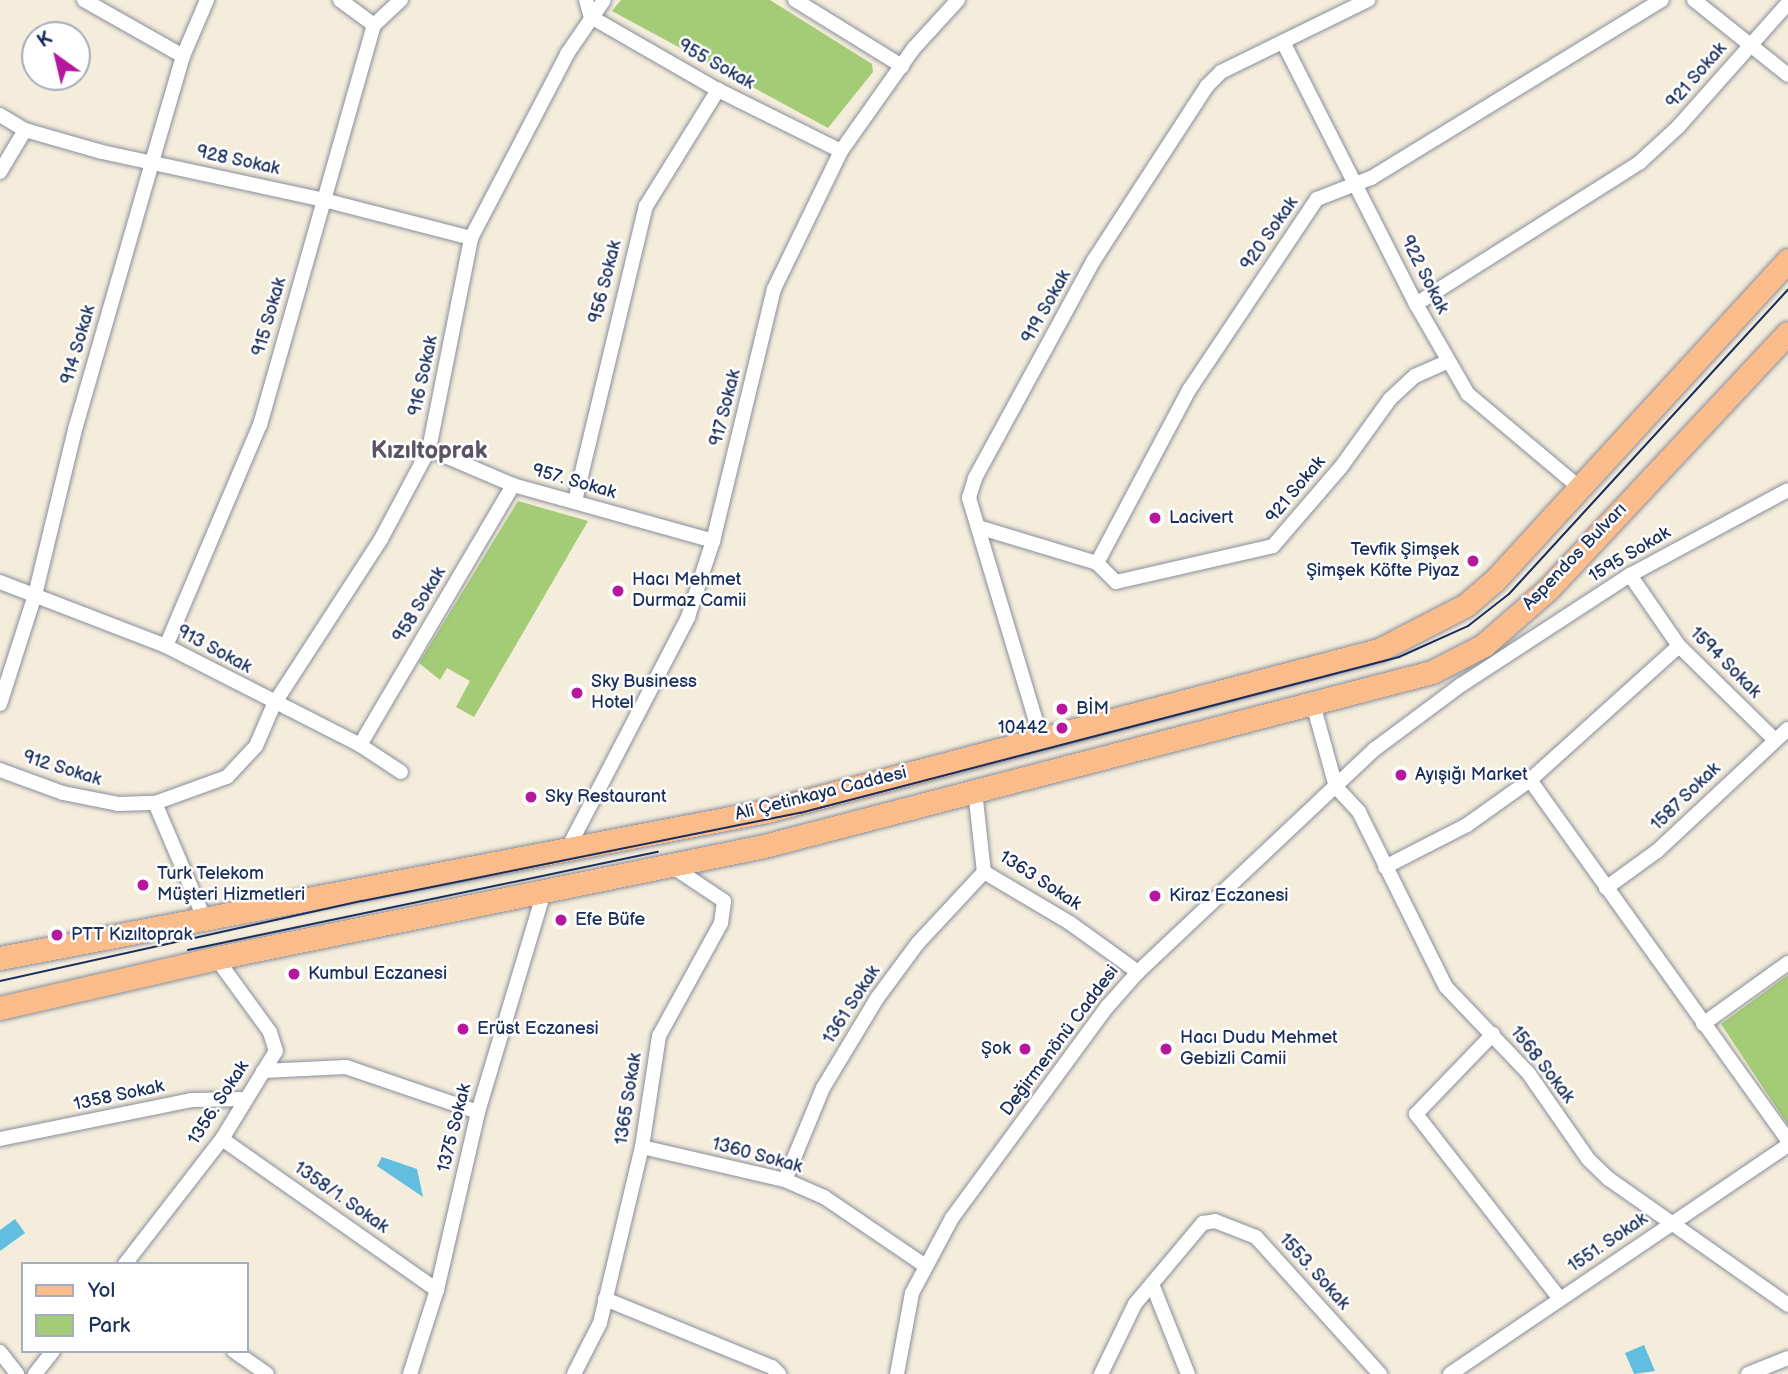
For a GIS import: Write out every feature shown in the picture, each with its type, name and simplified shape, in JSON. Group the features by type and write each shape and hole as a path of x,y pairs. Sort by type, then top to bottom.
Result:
{"main road":[{"path":"1580,488 1788,260"},
{"name":"Aspendos Bulvarı","path":"0,1008 216,958 764,846 1432,672 1500,632 1549,588 1788,333"},
{"name":"Ali Çetinkaya Caddesi","path":"0,958 197,922 569,846 767,811 1354,659 1423,631 1466,606 1495,580 1580,488"}],"street":[{"path":"84,0 184,56"},
{"name":"914 Sokak","path":"0,704 35,595 76,426 152,162 184,56 206,0"},
{"path":"340,0 374,25 401,0"},
{"path":"586,0 591,17"},
{"name":"916 Sokak","path":"187,794 227,777 256,746 274,704 381,539 429,449 471,238 591,17 604,0"},
{"path":"795,0 902,66"},
{"name":"917 Sokak","path":"569,846 688,617 713,541 774,289 841,151 902,66 958,0"},
{"name":"919 Sokak","path":"1041,738 970,498 975,478 1094,260 1207,86 1221,72 1368,0"},
{"name":"920 Sokak","path":"1097,564 1189,390 1288,237 1317,199 1357,184 1662,0"},
{"path":"1694,0 1788,75"},
{"name":"921 Sokak","path":"1416,304 1639,163 1678,127 1788,3"},
{"name":"955 Sokak","path":"591,17 718,90 841,151"},
{"name":"915 Sokak","path":"166,646 260,425 374,25"},
{"name":"922 Sokak","path":"1283,42 1416,304 1468,394 1580,488"},
{"name":"956 Sokak","path":"575,501 646,206 718,90"},
{"name":"928 Sokak","path":"0,115 25,130 152,162 324,200 471,238"},
{"path":"0,172 25,130"},
{"name":"921 Sokak","path":"978,527 1097,564 1116,582 1273,546 1341,467 1390,399 1416,376 1448,361"},
{"name":"957. Sokak","path":"429,449 513,485 713,541"},
{"name":"958 Sokak","path":"360,745 513,485"},
{"name":"1595 Sokak","path":"1336,787 1375,749 1461,685 1630,575 1788,490"},
{"name":"1594 Sokak","path":"1630,575 1679,646 1774,739"},
{"name":"913 Sokak","path":"0,582 166,646 274,704 360,745 401,772"},
{"path":"1385,867 1467,825 1530,780 1679,646"},
{"path":"1313,704 1336,787"},
{"name":"1587 Sokak","path":"1606,888 1657,851 1774,739 1788,729"},
{"name":"912 Sokak","path":"0,770 63,793 118,804 155,803 187,794"},
{"path":"1530,780 1788,1143"},
{"name":"1568 Sokak","path":"1336,787 1359,812 1446,987 1529,1074 1588,1159 1670,1224 1788,1305"},
{"name":"Değirmenönü Caddesi","path":"897,1374 912,1293 924,1265 952,1218 1107,1007 1138,972 1336,787"},
{"name":"1363 Sokak","path":"975,792 984,872 1070,923 1138,972"},
{"path":"155,803 201,911 197,922"},
{"name":"1365 Sokak","path":"574,1374 600,1323 642,1147 659,1036 720,923 724,901 670,865"},
{"name":"1361 Sokak","path":"785,1180 823,1088 878,997 918,943 984,872"},
{"name":"1375 Sokak","path":"410,1374 437,1290 478,1112 544,892"},
{"name":"1356. Sokak","path":"127,1262 222,1139 276,1051 270,1032 216,958"},
{"path":"1703,1024 1788,963"},
{"path":"1493,1034 1416,1114 1560,1299"},
{"path":"263,1071 346,1067 478,1112"},
{"name":"1358 Sokak","path":"0,1139 191,1100 246,1099"},
{"name":"1358/1. Sokak","path":"222,1139 437,1290"},
{"name":"1551. Sokak","path":"1450,1374 1788,1143"},
{"name":"1360 Sokak","path":"642,1147 785,1180 824,1197 924,1265"},
{"name":"1553. Sokak","path":"1152,1284 1203,1223 1214,1221 1256,1237 1380,1374"},
{"path":"1101,1374 1135,1304 1152,1284 1188,1374"},
{"path":"605,1299 779,1374"},
{"path":"0,1352 17,1374"},
{"path":"35,1374 52,1353"},
{"path":"237,1353 267,1374"},
{"path":"1748,1374 1788,1358"}],"green space":[{"path":"621,0 770,0 872,64 873,72 828,128 612,11"},
{"path":"518,501 588,521 474,717 456,707 470,681 447,668 440,680 419,663"},
{"path":"1788,975 1788,1125 1721,1024"}],"water":[{"path":"382,1157 417,1169 423,1197 377,1166"},
{"path":"15,1219 25,1233 0,1251 0,1230"},
{"path":"1644,1345 1655,1371 1634,1374 1625,1353"}],"tram line":[{"path":"0,981 362,901 800,813 1399,657 1468,626 1509,594 1788,290"},
{"path":"188,950 658,852"}],"place":[{"name":"Lacivert","path":"1155,518"},
{"name":"Tevfik Şimşek Şimşek Köfte Piyaz","path":"1473,561"},
{"name":"Hacı Mehmet Durmaz Camii","path":"618,591"},
{"name":"Sky Business Hotel","path":"577,693"},
{"name":"BİM","path":"1062,709"},
{"name":"10442","path":"1062,728"},
{"name":"Ayışığı Market","path":"1401,775"},
{"name":"Sky Restaurant","path":"531,797"},
{"name":"Turk Telekom Müşteri Hizmetleri","path":"143,885"},
{"name":"Kiraz Eczanesi","path":"1155,896"},
{"name":"Efe Büfe","path":"561,920"},
{"name":"PTT Kızıltoprak","path":"57,935"},
{"name":"Kumbul Eczanesi","path":"294,974"},
{"name":"Erüst Eczanesi","path":"463,1029"},
{"name":"Şok","path":"1025,1049"},
{"name":"Hacı Dudu Mehmet Gebizli Camii","path":"1166,1049"}],"district":[{"name":"Kızıltoprak","path":"429,451"}]}
